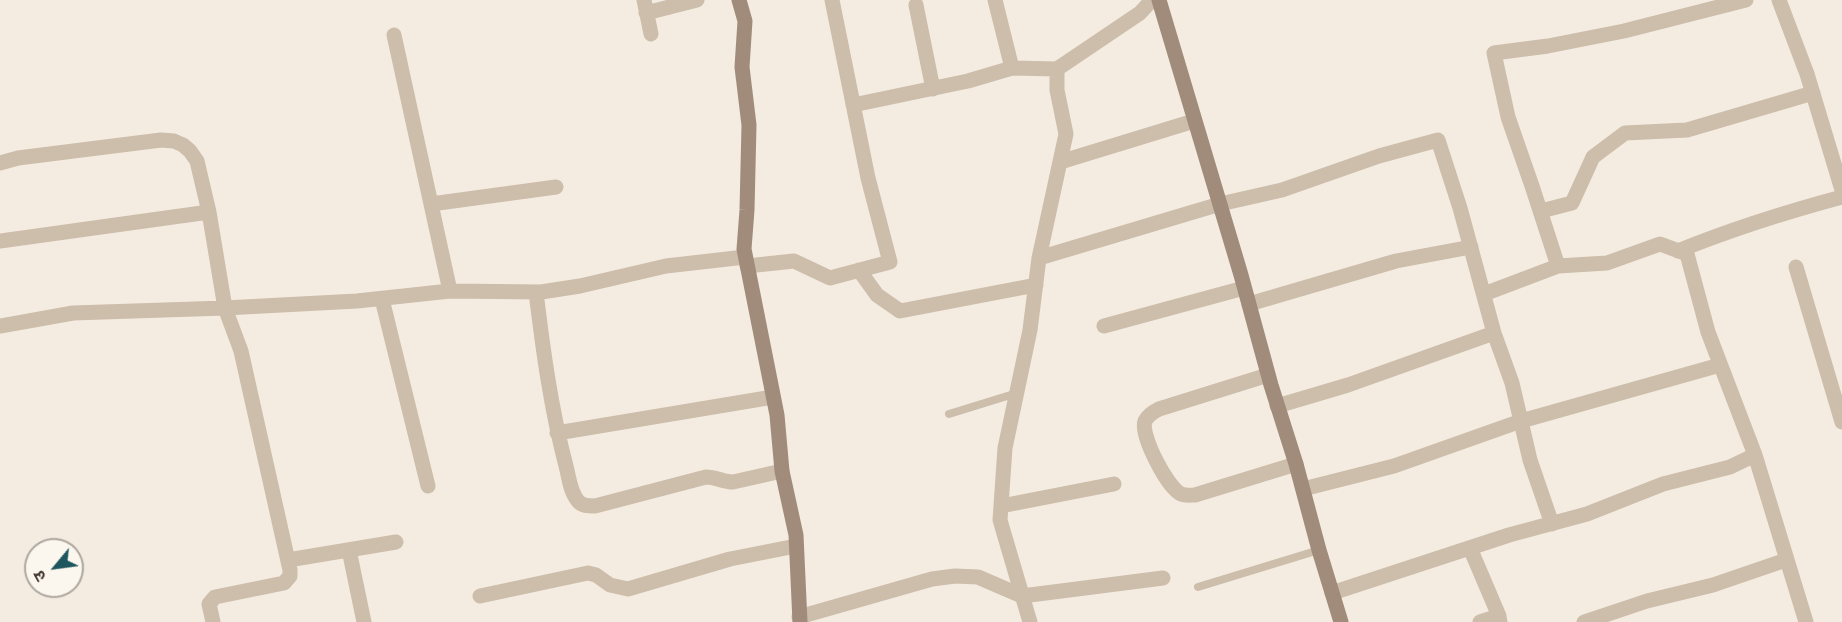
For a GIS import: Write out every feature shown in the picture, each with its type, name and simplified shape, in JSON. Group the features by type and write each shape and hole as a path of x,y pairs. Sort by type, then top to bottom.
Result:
{"street":[{"path":"651,34 645,6 697,0"},
{"path":"739,0 745,21 742,67 750,125 744,249 773,397 782,471 796,535 799,620 932,579 955,576 978,577 1022,596 1163,578"},
{"path":"0,326 73,313 225,308 382,299 450,291 536,292 580,286 666,266 794,261 830,278 890,262 868,178 832,0"},
{"path":"995,0 1012,68"},
{"path":"853,105 968,81 1012,68 1057,69 1140,13 1152,0"},
{"path":"1159,0 1341,622"},
{"path":"1558,266 1508,117 1494,53 1548,46 1624,31 1746,0"},
{"path":"1779,0 1813,93 1842,190"},
{"path":"916,5 933,89"},
{"path":"394,35 450,291"},
{"path":"1030,622 1000,520 1005,448 1018,393 1039,258 1066,134 1057,90 1057,69"},
{"path":"1540,211 1572,203 1593,157 1625,133 1686,130 1813,93"},
{"path":"1060,162 1194,121"},
{"path":"0,163 18,158 162,140 174,141 190,151 196,161 209,212 225,308 241,351 290,576 284,583 220,595 211,600 209,604 213,622"},
{"path":"1039,258 1220,204 1282,190 1379,156 1438,140 1471,247 1494,333 1512,383 1530,460 1552,524"},
{"path":"431,204 556,187"},
{"path":"1678,251 1724,232 1795,209 1842,197"},
{"path":"0,241 209,212"},
{"path":"1484,294 1558,266 1607,263 1660,244 1687,254 1708,332 1755,455 1806,622"},
{"path":"1249,304 1396,261 1471,247"},
{"path":"1796,267 1842,422"},
{"path":"859,270 877,295 900,311 1036,285"},
{"path":"1104,326 1244,288"},
{"path":"536,292 557,434 573,494 581,504 595,506 706,477 733,482 782,471"},
{"path":"382,299 428,486"},
{"path":"1277,406 1348,385 1494,333"},
{"path":"1303,489 1394,466 1521,421 1720,365"},
{"path":"1268,375 1159,409 1150,414 1145,421 1147,441 1168,482 1180,494 1186,496 1296,465"},
{"path":"557,434 773,397"},
{"path":"1332,592 1587,514 1663,484 1730,467 1755,455"},
{"path":"1001,506 1114,484"},
{"path":"288,560 396,542"},
{"path":"480,596 588,573 596,575 610,585 628,589 730,560 796,546"},
{"path":"1470,548 1499,619 1480,622"},
{"path":"349,550 364,622"},
{"path":"1584,622 1647,601 1713,585 1786,560"}],"lane":[{"path":"949,414 1018,393"},
{"path":"1198,587 1319,550"}]}
